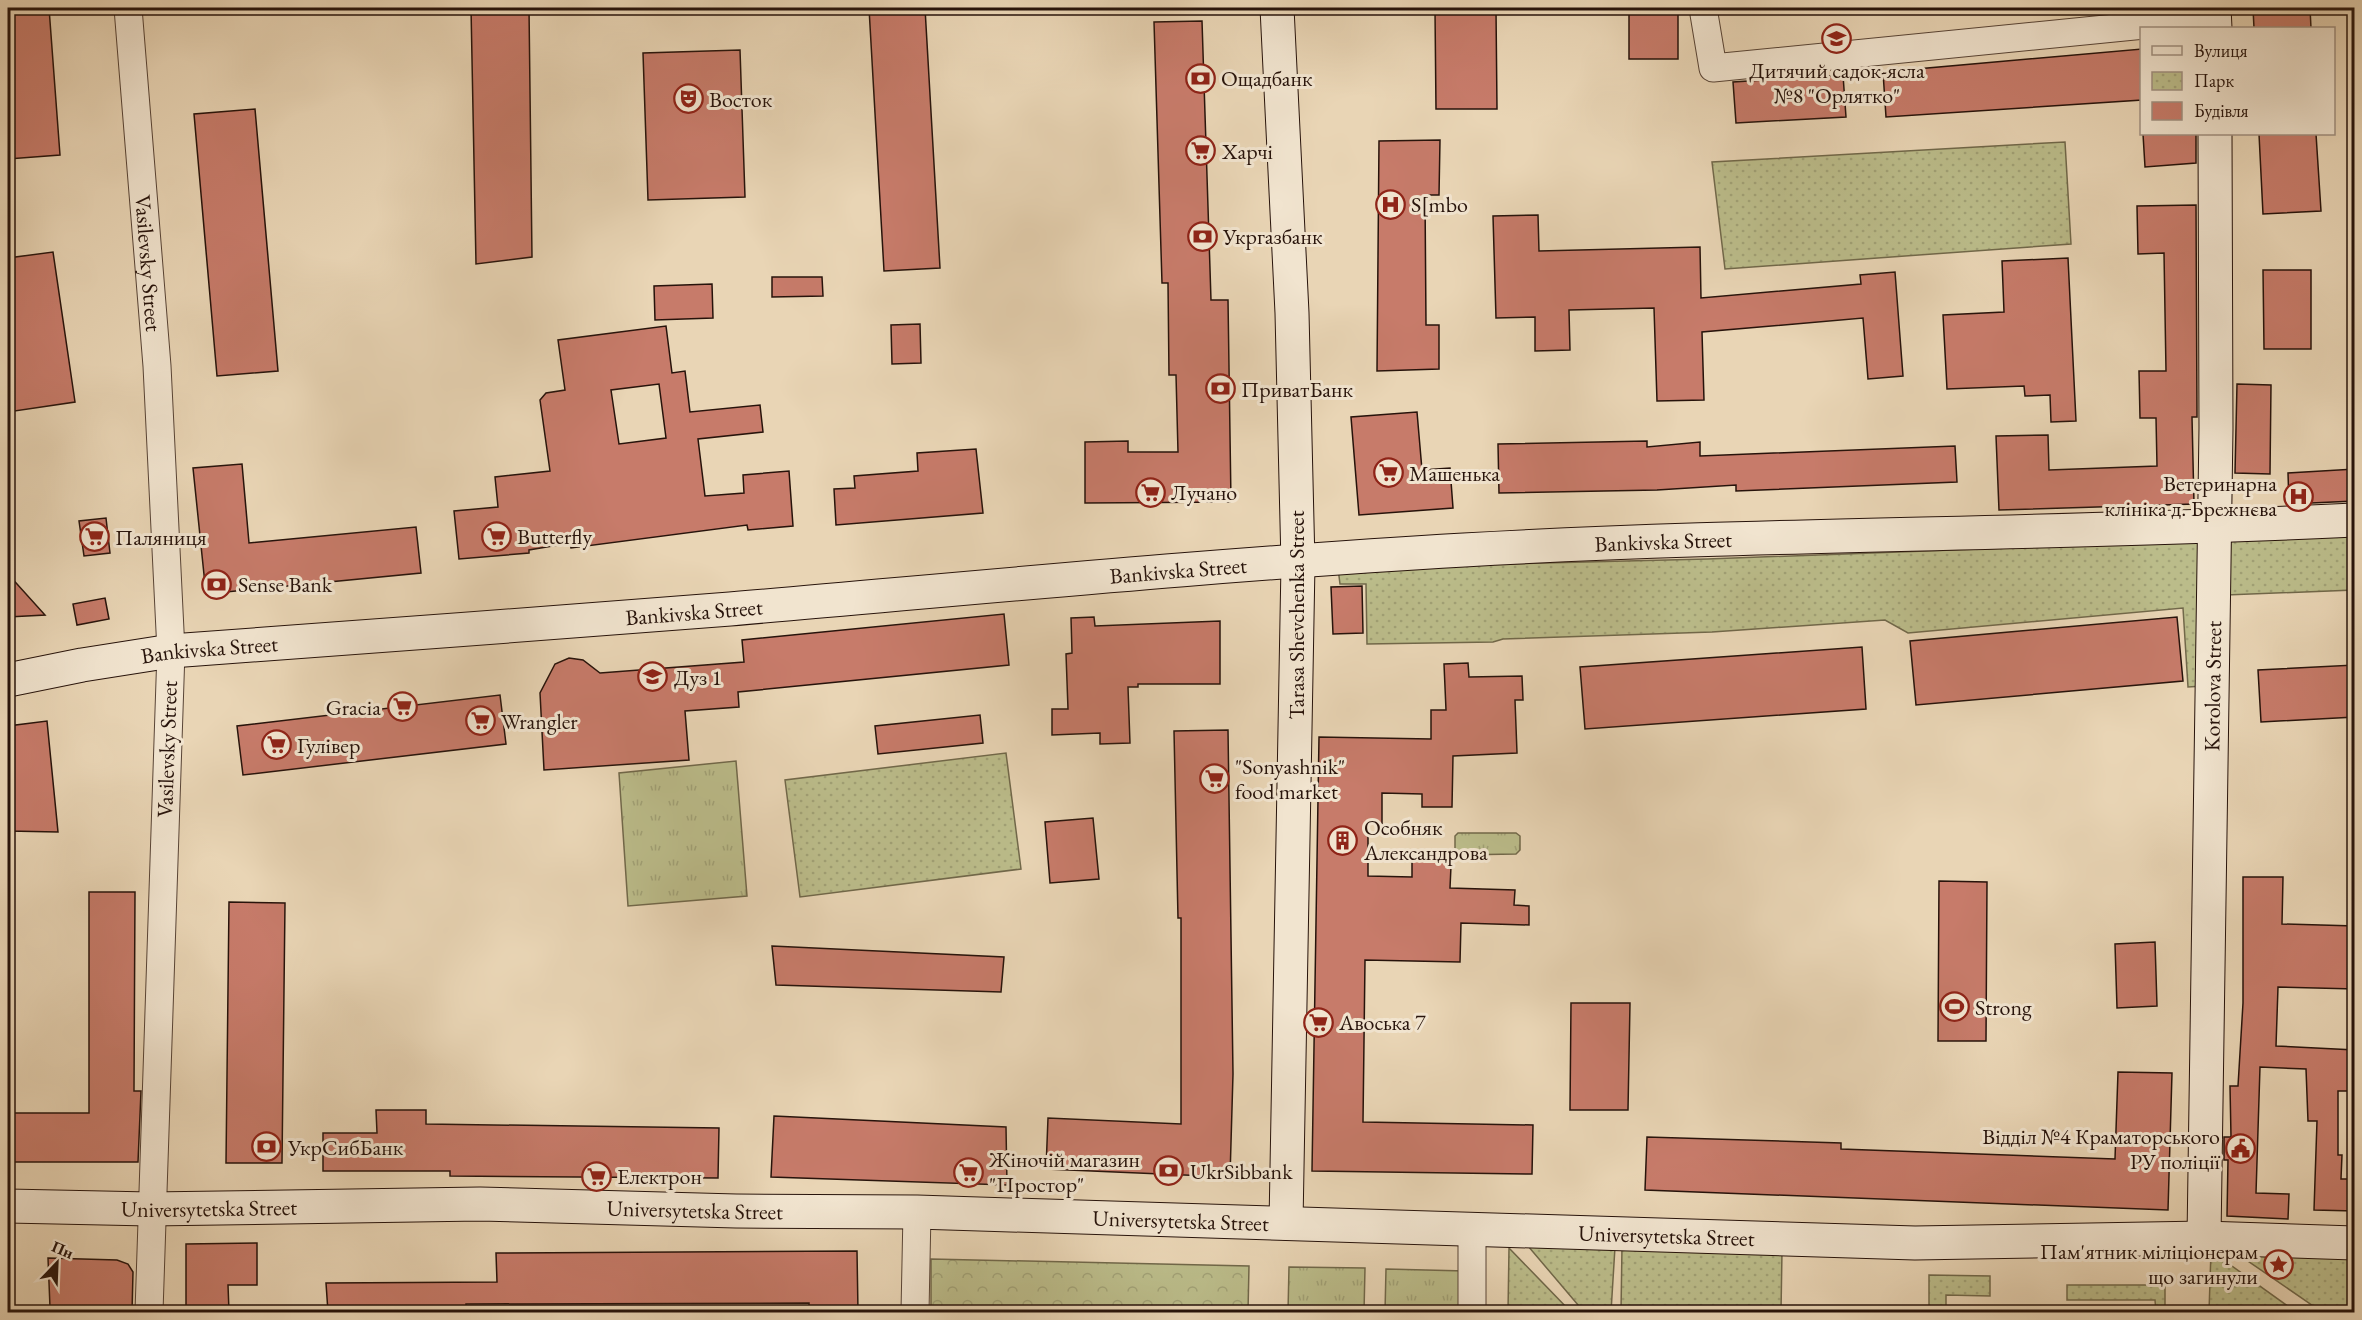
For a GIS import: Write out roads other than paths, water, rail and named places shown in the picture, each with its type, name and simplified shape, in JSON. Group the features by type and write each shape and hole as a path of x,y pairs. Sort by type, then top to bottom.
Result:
{"street":[{"name":"Vasilevsky Street","path":"128,8 157,366 171,651 148,1312"},
{"name":"Tarasa Shevchenka Street","path":"1277,8 1292,324 1298,560 1286,1224"},
{"path":"1703,8 1713,68 2215,18"},
{"name":"Korolova Street","path":"2204,1238 2215,527 2215,135"},
{"name":"Bankivska Street","path":"8,680 82,664 171,651 733,609 1298,560 1472,549 1815,537 2215,527 2355,520"},
{"name":"Universytetska Street","path":"8,1206 150,1209 480,1204 736,1211 917,1212 1915,1243 2204,1238 2355,1243"},
{"path":"915,1312 917,1212"},
{"path":"1472,1229 1472,1312"}],"place":[{"name":"Дитячий садок-ясла №8 \"Орлятко\"","path":"1837,38"},
{"name":"Ощадбанк","path":"1200,78"},
{"name":"Восток","path":"688,99"},
{"name":"Харчі","path":"1201,151"},
{"name":"S[mbo","path":"1390,204"},
{"name":"Укргазбанк","path":"1202,236"},
{"name":"ПриватБанк","path":"1220,389"},
{"name":"Машенька","path":"1388,473"},
{"name":"Лучано","path":"1150,492"},
{"name":"Ветеринарна клініка д. Брежнєва","path":"2298,496"},
{"name":"Butterfly","path":"496,536"},
{"name":"Паляниця","path":"94,537"},
{"name":"Sense Bank","path":"217,584"},
{"name":"Дуз 1","path":"653,677"},
{"name":"Gracia","path":"402,707"},
{"name":"Wrangler","path":"480,721"},
{"name":"Гулівер","path":"276,745"},
{"name":"\"Sonyashnik\" food market","path":"1214,779"},
{"name":"Особняк Александрова","path":"1343,840"},
{"name":"Strong","path":"1954,1007"},
{"name":"Авоська 7","path":"1318,1022"},
{"name":"УкрСибБанк","path":"267,1147"},
{"name":"Вiддiл №4 Краматорського РУ поліції","path":"2241,1149"},
{"name":"UkrSibbank","path":"1169,1171"},
{"name":"Жіночій магазин \"Простор\"","path":"968,1172"},
{"name":"Електрон","path":"596,1176"},
{"name":"Пам'ятник міліціонерам що загинули","path":"2279,1264"}]}
